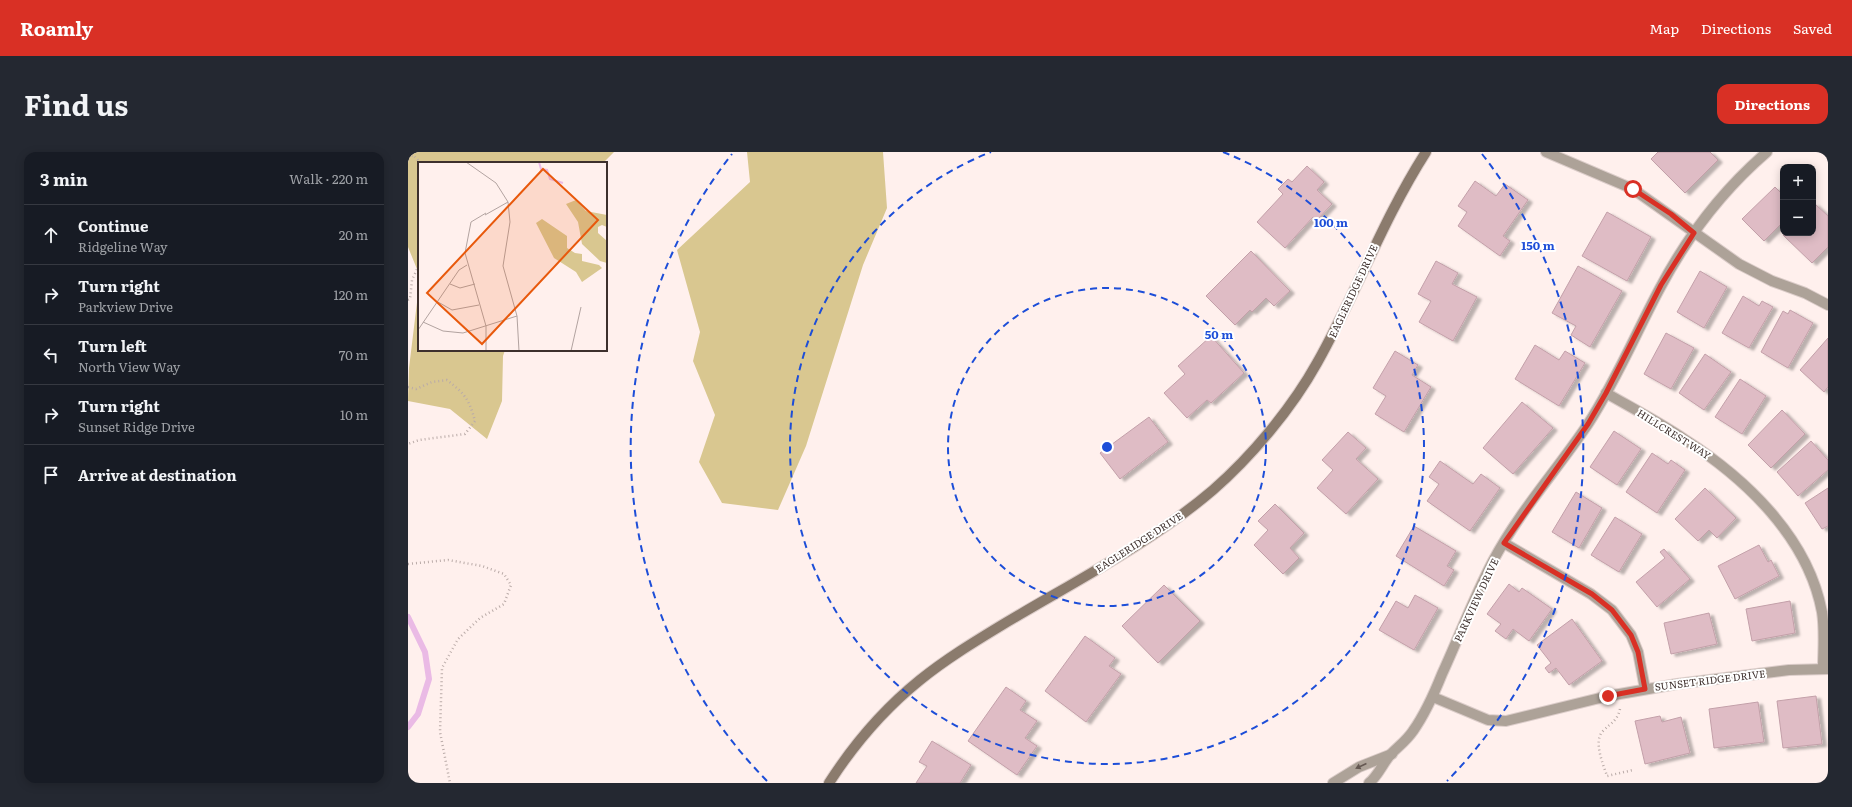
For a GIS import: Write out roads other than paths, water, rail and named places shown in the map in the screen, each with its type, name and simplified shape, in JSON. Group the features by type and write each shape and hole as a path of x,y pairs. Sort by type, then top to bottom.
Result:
{"main road":[{"name":"EAGLERIDGE DRIVE","path":"829,783 859,741 879,718 919,680 964,648 1159,531 1213,490 1233,471 1286,410 1317,364 1396,203 1426,152"}],"street":[{"path":"1546,152 1633,189 1671,214 1722,253 1772,281 1805,293 1828,305"},
{"name":"PARKVIEW DRIVE","path":"1369,783 1392,754 1414,730 1433,697 1485,577 1504,543 1588,424 1606,393 1661,285 1694,233 1716,205 1748,170 1767,152"},
{"name":"HILLCREST WAY","path":"1606,393 1684,438 1708,455 1752,493 1789,535 1802,555 1808,568 1821,611 1824,627 1825,669"},
{"path":"1504,543 1592,594 1612,610 1631,635 1638,652 1645,689"},
{"name":"SUNSET RIDGE DRIVE","path":"1433,697 1488,720 1497,722 1608,696 1645,689 1789,670 1825,669"},
{"name":"PARKVIEW DRIVE","path":"1333,783 1359,766 1392,754"}],"waterway":[{"path":"408,617 425,652 429,679 418,714 408,727"}]}
